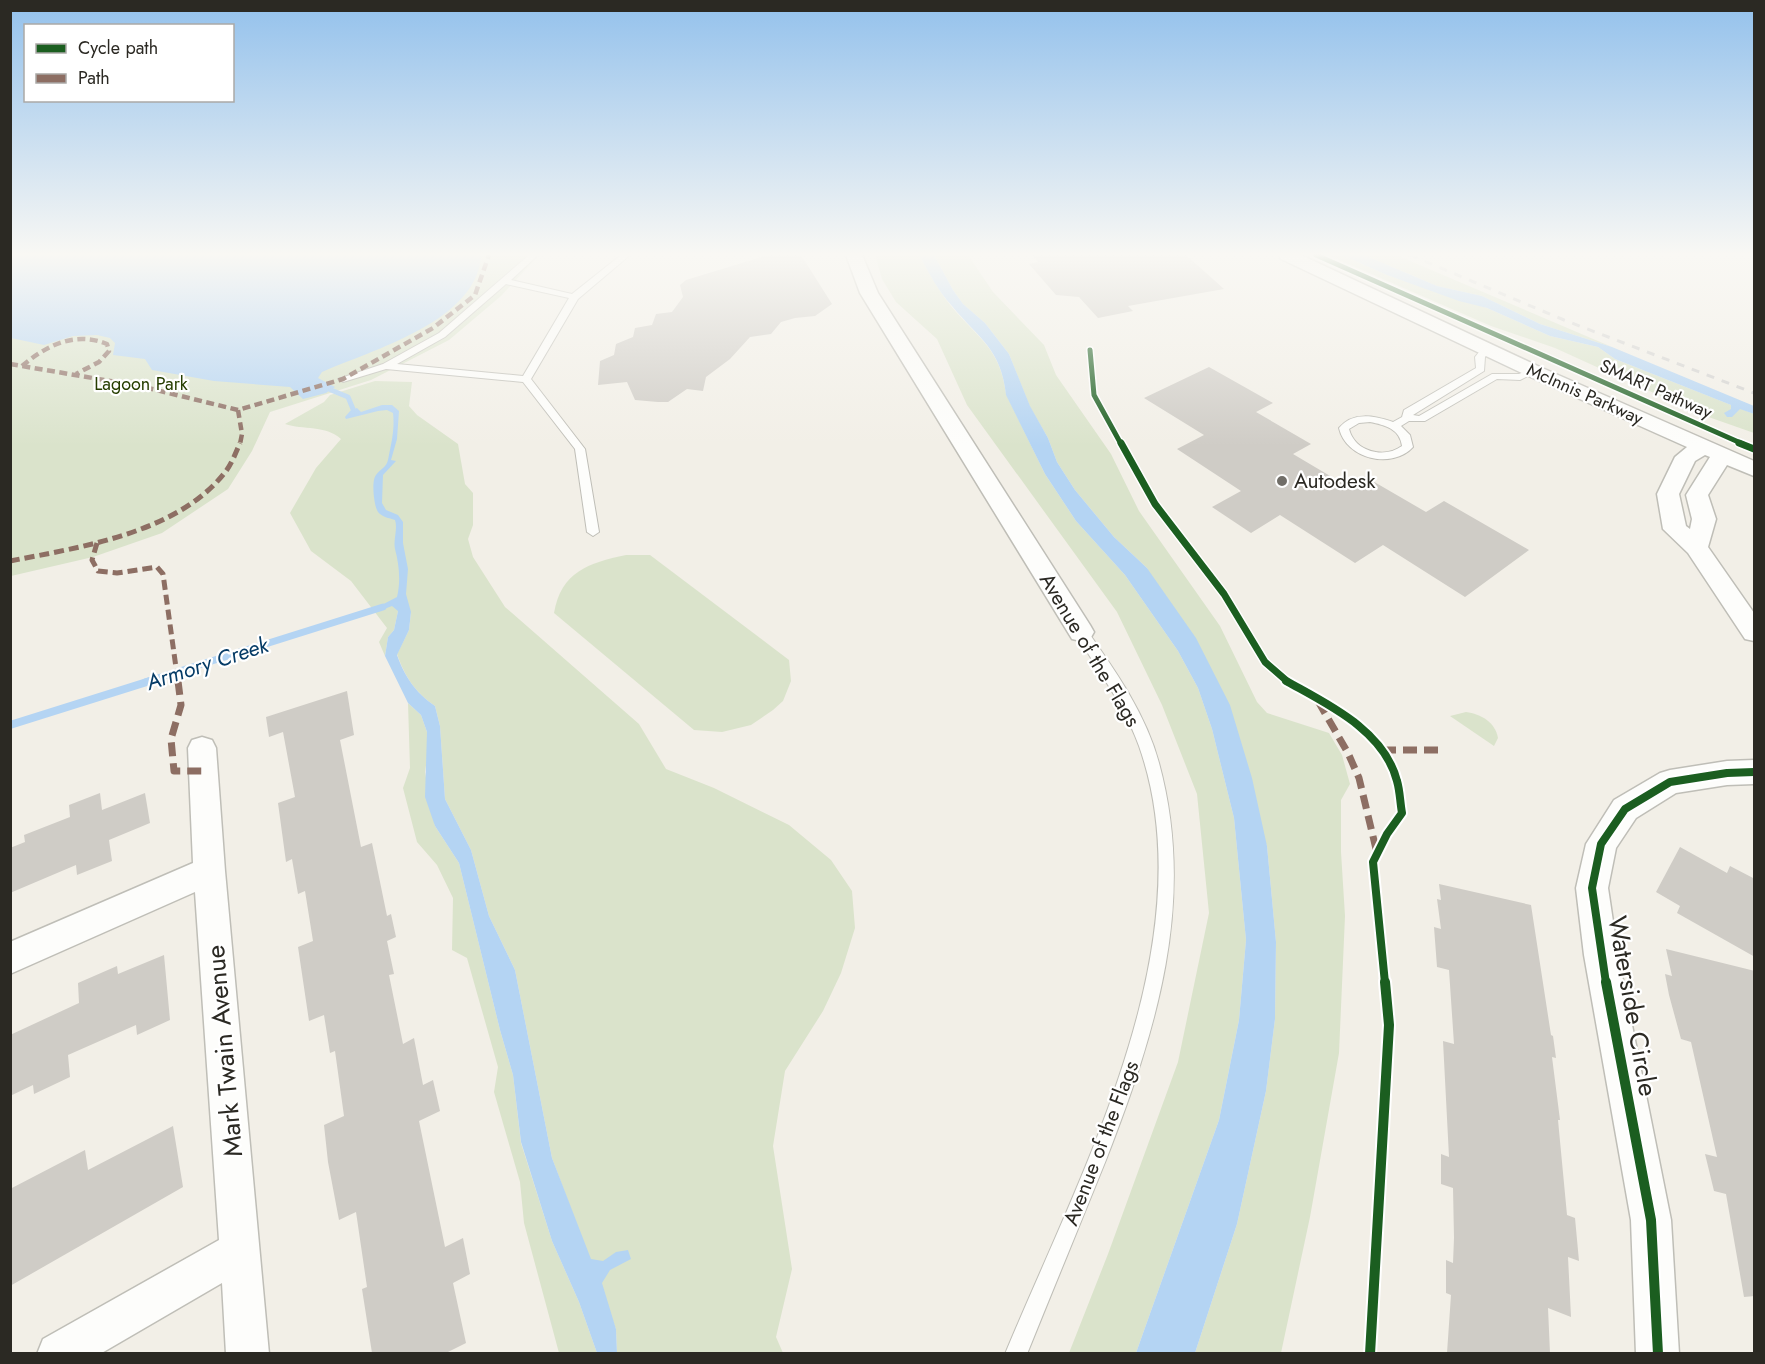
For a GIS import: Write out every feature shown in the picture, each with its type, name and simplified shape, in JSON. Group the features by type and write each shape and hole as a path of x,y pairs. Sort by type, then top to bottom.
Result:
{"street":[{"name":"Avenue of the Flags","path":"885,319 1081,632"},
{"name":"McInnis Parkway","path":"1422,319 1533,371 1755,469"},
{"path":"1713,452 1712,468 1697,495 1704,519 1696,547 1755,632"},
{"name":"Mark Twain Avenue","path":"202,748 209,871 248,1353"},
{"name":"Waterside Circle","path":"1658,1353 1651,1220 1601,955 1592,888 1601,843 1625,809 1670,782 1727,773 1755,772"},
{"path":"10,958 209,871"},
{"path":"58,1353 240,1250"}],"lane":[{"path":"343,379 386,366 442,334 460,319"},
{"path":"526,379 561,319"},
{"path":"1481,369 1480,357 1486,349"},
{"path":"386,366 526,379 580,449 593,532"},
{"path":"1481,369 1494,375 1520,376 1533,371"},
{"path":"1407,418 1408,412 1481,369"},
{"path":"1394,426 1403,432 1408,440 1408,447 1403,452 1394,455 1382,456 1357,448 1348,442 1344,435 1344,428 1349,423 1358,420 1370,419 1394,426 1407,418 1421,419 1494,375"},
{"name":"Avenue of the Flags","path":"1016,1353 1122,1094 1156,987 1165,936 1169,888 1167,845 1161,801 1152,762 1120,691 1081,632"}],"green space":[{"name":"Lagoon Park","path":"10,319 474,319 449,340 371,380 270,412 252,451 228,489 162,533 93,557 11,576"},
{"path":"914,319 962,319 993,354 999,365 1006,394 1045,474 1076,521 1125,575 1178,651 1198,688 1212,729 1234,818 1246,940 1239,1020 1219,1120 1136,1353 1069,1353 1178,1062 1209,913 1197,794 1162,705 1117,612 967,405 937,339"},
{"path":"980,319 1019,319 1044,345 1056,375 1111,454 1139,511 1220,626 1257,702 1267,713 1329,733 1342,755 1350,784 1341,800 1345,916 1339,1053 1310,1217 1281,1353 1195,1353 1237,1224 1266,1091 1275,1019 1276,942 1267,846 1147,568 1114,537 1075,490 1057,462 1048,438 1030,407 1009,354"},
{"path":"1474,319 1511,319 1550,336 1598,347 1615,359 1754,414 1754,433 1700,414 1555,348"},
{"path":"1529,319 1545,319 1612,347"},
{"path":"375,381 412,382 409,406 417,415 458,444 465,484 473,493 473,525 468,539 473,557 505,607 639,724 666,769 714,788 789,825 831,860 852,891 855,928 841,973 823,1011 785,1071 773,1146 792,1269 776,1337 783,1353 617,1353 616,1329 552,1158 515,970 489,916 471,850 445,799 440,726 435,706 412,683 397,654 409,630 411,612 398,611 394,630 388,637 385,656 379,642 387,628 351,581 311,551 290,513 316,468 341,439 321,430 285,424 324,402 330,395"},
{"path":"626,555 650,555 789,660 791,681 783,701 751,725 722,732 694,730 554,613 563,588 578,572 588,566"},
{"path":"408,703 421,715 427,732 428,752 425,772 435,826 459,863 513,1075 521,1143 552,1241 579,1302 597,1353 559,1353 524,1223 520,1182 494,1092 498,1067 467,958 452,950 453,898 437,865 417,842 403,788 410,768"},
{"path":"1466,712 1482,717 1491,723 1498,738 1494,746 1450,716"}],"water":[{"path":"11,319 437,319 393,343 322,372 318,378 335,387 326,393 303,399 290,387 214,381 152,370 145,359 113,355 115,343 110,338 97,335 73,336 44,345 11,338"},
{"path":"964,319 980,319 1009,354 1030,406 1048,438 1057,462 1075,490 1114,537 1147,568 1196,638 1230,705 1252,778 1267,846 1276,942 1275,1019 1266,1091 1237,1224 1195,1353 1136,1353 1219,1120 1239,1020 1246,940 1234,818 1212,729 1198,688 1178,651 1125,575 1076,521 1045,474 1006,395 994,355"},
{"path":"1511,319 1529,319 1612,347 1754,406 1754,414 1740,409 1732,417 1727,417 1724,413 1731,409 1731,405 1615,359 1598,347 1550,336"},
{"path":"382,405 392,405 399,411 397,439 391,460 396,461 383,475 382,503 386,510 398,515 403,522 403,543 408,569 406,594 411,612 409,630 397,655 412,684 435,706 440,726 445,799 471,850 489,916 515,970 552,1158 591,1259 603,1261 616,1252 628,1250 631,1259 610,1270 602,1283 616,1329 617,1353 597,1353 579,1302 552,1241 521,1142 513,1075 459,863 435,826 425,797 427,732 421,715 408,703 385,656 388,637 394,630 398,611 392,606 379,611 374,609 397,597 399,579 395,546 396,523 395,520 378,512 373,488 374,478 388,460 393,431 393,413 387,410 346,419 345,417 351,410 357,408 361,412"}],"building":[{"path":"654,319 793,319 781,322 771,334 750,337 730,359 706,377 703,391 687,389 668,402 658,402 635,400 627,382 598,385 600,361 614,355 616,344 633,337 635,328 652,325"},
{"name":"Autodesk","path":"1209,367 1273,403 1256,412 1311,444 1293,454 1347,486 1364,476 1426,512 1444,501 1529,550 1465,597 1383,545 1355,563 1280,515 1251,533 1212,507 1241,491 1177,449 1204,435 1144,398"},
{"path":"347,691 354,735 340,740 361,847 372,843 387,916 391,914 396,937 387,941 394,974 389,975 403,1044 414,1038 423,1085 433,1080 440,1111 419,1121 445,1247 463,1238 470,1274 453,1283 466,1343 446,1353 372,1353 362,1289 367,1287 356,1212 339,1220 328,1162 324,1125 344,1116 335,1051 330,1053 324,1015 309,1021 298,947 313,941 305,891 298,894 292,859 286,862 278,803 295,797 283,732 269,737 266,717"},
{"path":"100,793 102,810 145,793 150,823 109,840 112,861 77,875 76,865 10,893 10,848 25,842 24,835 70,817 69,805"},
{"path":"1680,847 1727,873 1730,866 1755,879 1755,957 1677,913 1680,906 1656,892"},
{"path":"1439,884 1531,905 1556,1058 1552,1057 1560,1120 1558,1120 1567,1215 1575,1218 1579,1261 1568,1257 1571,1317 1548,1308 1550,1353 1447,1353 1451,1295 1446,1293 1446,1260 1453,1263 1454,1238 1453,1188 1441,1184 1441,1154 1449,1157 1443,1041 1454,1044 1449,970 1437,967 1434,927 1441,929 1437,899 1441,900"},
{"path":"1666,949 1755,971 1755,1296 1744,1297 1726,1194 1714,1191 1705,1154 1717,1157 1691,1042 1681,1039 1669,995 1665,974 1672,976"},
{"path":"164,955 170,1020 137,1035 136,1025 68,1055 70,1077 34,1094 33,1085 10,1096 10,1035 79,1003 78,983 117,966 118,974"},
{"path":"173,1126 183,1187 10,1286 10,1189 85,1150 88,1170"}],"waterway":[{"path":"331,390 348,397 353,409"},
{"name":"Armory Creek","path":"145,682 383,607"},
{"name":"Armory Creek","path":"10,725 150,681"}],"railway":[{"path":"1561,319 1754,393"}],"marked path":[{"path":"10,364 140,386 238,410 343,379 446,319"},
{"path":"22,366 51,346 73,339 85,338 107,344 109,351 103,359 76,374"},
{"path":"10,561 109,539 144,528 177,513 205,494 227,470 241,441 238,410"},
{"path":"97,543 92,560 98,571 117,573 157,567 163,574 181,705 171,739 174,771 203,771"},
{"path":"1318,701 1348,753 1359,778 1377,853"},
{"path":"1382,750 1439,750"}],"cycle path":[{"name":"SMART Pathway","path":"1460,319 1754,449"},
{"path":"1090,350 1094,395 1155,504 1224,594 1265,662 1283,679 1349,717 1382,750 1397,779 1402,813 1387,834 1373,862 1389,1025 1370,1354"},
{"path":"1658,1354 1651,1220 1601,955 1592,888 1601,844 1625,809 1670,782 1727,773 1754,772"}],"place":[{"name":"Autodesk","path":"1282,481"}]}
